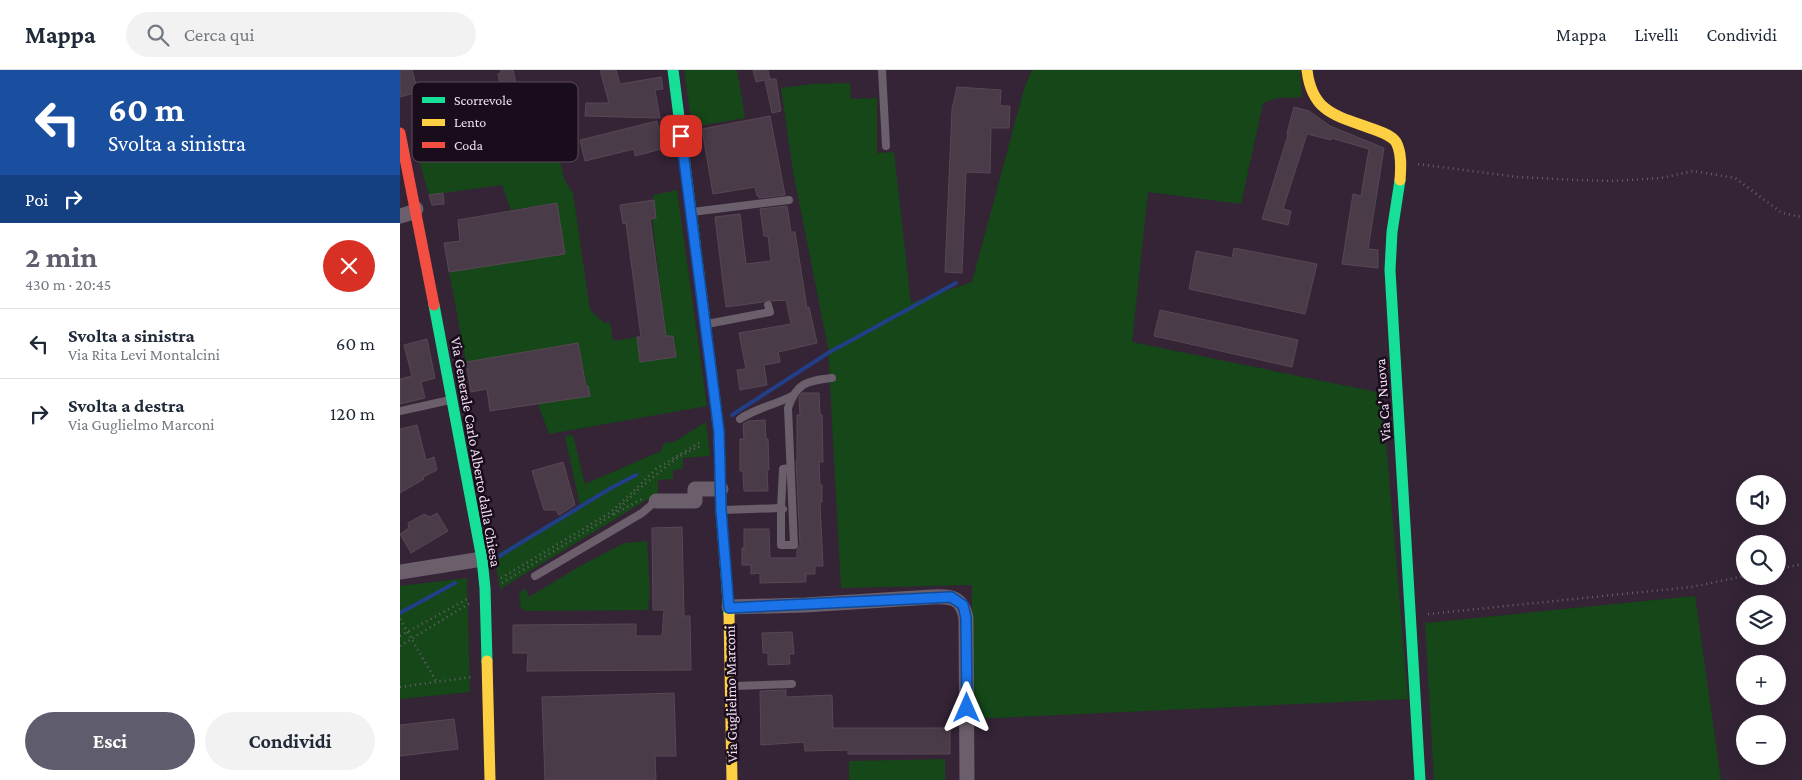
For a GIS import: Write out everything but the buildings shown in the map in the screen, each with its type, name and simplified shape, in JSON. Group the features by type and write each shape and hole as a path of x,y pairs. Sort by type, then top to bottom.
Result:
{"street":[{"name":"Via Guglielmo Marconi","path":"673,70 719,434 721,510 729,608 732,780"},
{"name":"Via Ca' Nuova","path":"1307,70 1314,99 1326,109 1338,115 1390,135 1396,143 1401,162 1390,256 1420,780"},
{"name":"Via Generale Carlo Alberto dalla Chiesa","path":"400,133 482,558 485,591 490,780"},
{"path":"400,216 413,212 416,209"},
{"path":"656,501 695,500 695,489 721,488"},
{"path":"400,572 482,558"},
{"path":"729,608 932,597 951,597 957,600 963,605 966,618 967,780"}],"lane":[{"path":"882,70 886,146"},
{"path":"692,212 789,200"},
{"path":"705,325 770,312 768,305"},
{"path":"740,419 751,412 781,402 792,396 810,380 832,378"},
{"path":"790,468 783,469 780,508 781,545 794,545 788,408 792,396"},
{"path":"400,411 452,400"},
{"path":"535,576 642,513 656,501"},
{"path":"721,510 792,508"},
{"path":"731,686 792,684"}],"path":[{"path":"1401,162 1517,177 1577,180 1614,181 1661,178 1693,171 1735,178 1782,212 1802,217"},
{"path":"400,646 485,591 610,516 678,457 719,434"},
{"path":"1786,567 1802,564"},
{"path":"1411,615 1691,587 1736,578"},
{"path":"400,636 485,591"},
{"path":"401,620 436,682"},
{"path":"400,687 486,676"}],"green space":[{"path":"684,70 737,70 745,118 692,127"},
{"path":"1032,70 1300,70 1302,97 1277,98 1263,103 1241,204 1148,192 1132,342 1382,393 1408,699 972,719 972,585 841,588 828,348 793,171 781,88 812,84 850,83 851,99 877,98 877,153 894,152 911,303 972,282 1024,89"},
{"path":"420,162 560,162 564,179 573,193 590,310 604,323 610,322 613,341 637,337 640,362 676,357 673,336 666,336 652,218 656,218 653,195 677,190 707,406 549,434 538,404 589,396 578,343 466,362 449,272 565,254 557,203 511,210 502,185 429,195"},
{"path":"706,422 710,456 683,458 683,469 673,470 673,479 658,480 658,493 500,589 494,556 580,506 565,436 573,435 585,484 661,451 664,443 674,442"},
{"path":"647,541 650,594 648,610 526,611 521,608 519,594 525,588 529,597 575,569 624,543"},
{"path":"467,578 470,692 400,699 400,586"},
{"path":"1695,596 1721,780 1434,780 1425,623"},
{"path":"945,759 945,780 849,780 849,761"}],"waterway":[{"path":"732,415 828,353 956,283"},
{"path":"496,558 611,488 636,475"},
{"path":"400,613 455,583"}],"traffic: fast":[{"path":"673,70 719,432 721,510 729,614"},
{"path":"1400,180 1392,232 1390,270 1420,780"},
{"path":"434,305 482,559 485,588 487,661"}],"traffic: slow":[{"path":"1307,70 1314,96 1328,111 1386,134 1396,142 1400,156 1400,180"},
{"path":"729,614 732,780"},
{"path":"487,661 490,780"}],"traffic: jam":[{"path":"400,133 434,305"}],"route":[{"path":"681,136 719,432 721,510 729,608 951,597 963,605 966,618 967,708"}]}
